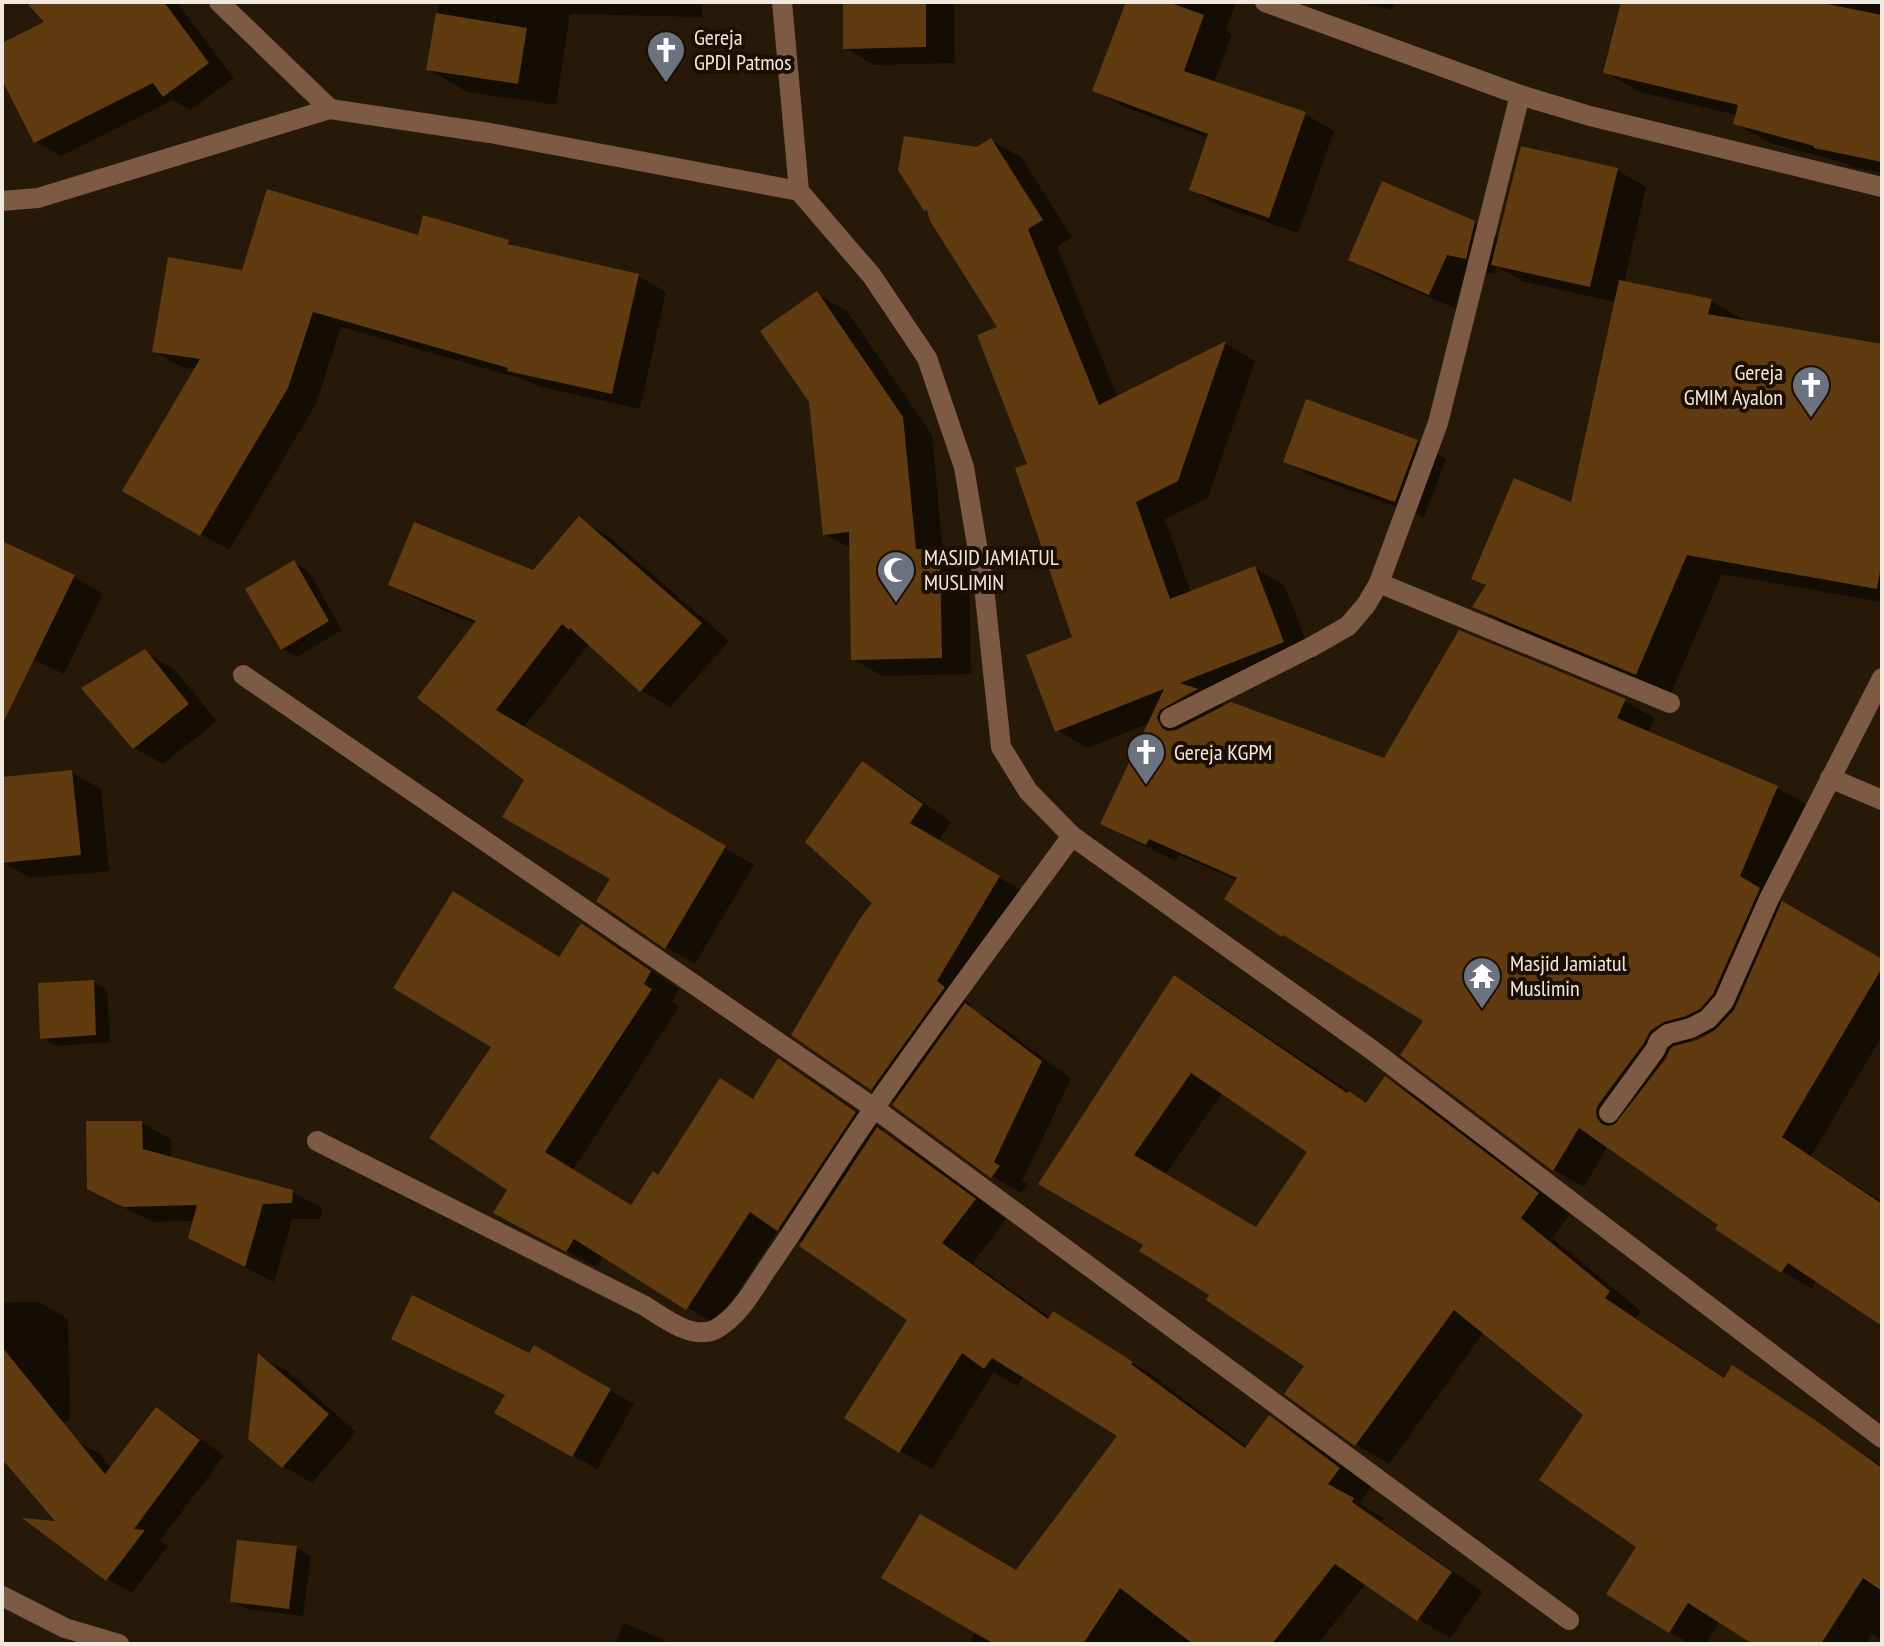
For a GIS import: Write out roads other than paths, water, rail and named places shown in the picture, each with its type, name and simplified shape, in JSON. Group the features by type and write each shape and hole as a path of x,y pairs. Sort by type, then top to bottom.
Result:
{"street":[{"path":"219,2 330,109"},
{"path":"782,2 799,191 872,276 927,358 964,467 984,587 1001,747 1028,791 1072,836 1372,1050 1882,1438"},
{"path":"1265,2 1520,95 1590,116 1882,187"},
{"path":"1170,718 1348,626 1379,583 1438,423 1520,95"},
{"path":"2,201 38,198 330,109 490,133 799,191"},
{"path":"1379,583 1670,703"},
{"path":"243,675 874,1108 1569,1620"},
{"path":"1609,1113 1659,1041 1668,1034 1691,1028 1708,1019 1724,1001 1769,899 1882,678"},
{"path":"1830,778 1882,800"},
{"path":"317,1141 645,1306 680,1327 697,1332 719,1328 737,1312 874,1108 1072,836"},
{"path":"2,1596 65,1628 119,1644"}],"place":[{"name":"Gereja GPDI Patmos","path":"666,84"},
{"name":"Gereja GMIM Ayalon","path":"1811,419"},
{"name":"MASJID JAMIATUL MUSLIMIN","path":"896,604"},
{"name":"Gereja KGPM","path":"1146,786"},
{"name":"Masjid Jamiatul Muslimin","path":"1482,1010"}]}
